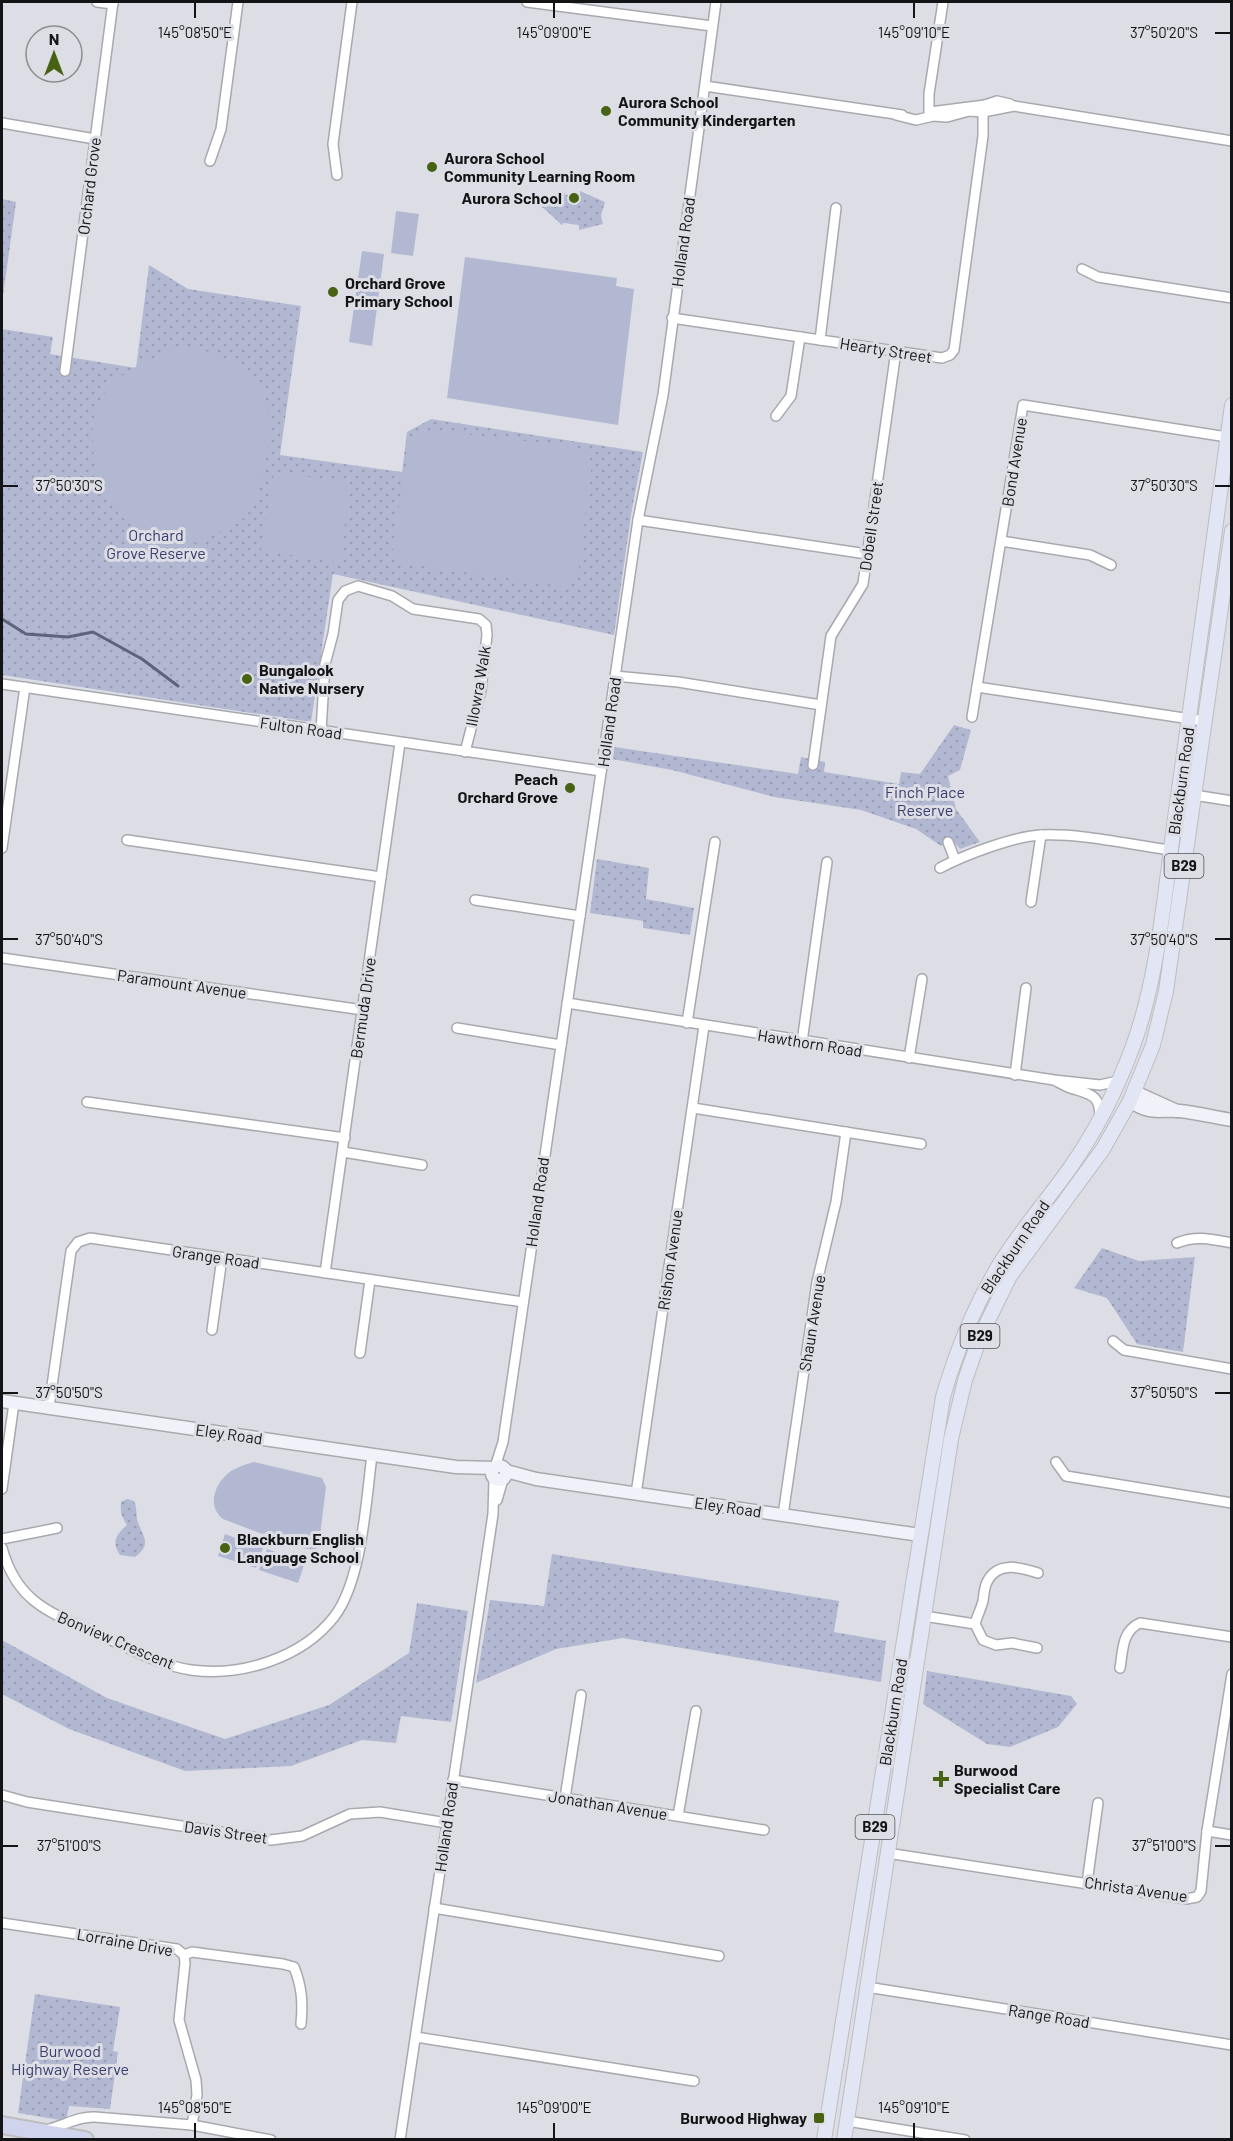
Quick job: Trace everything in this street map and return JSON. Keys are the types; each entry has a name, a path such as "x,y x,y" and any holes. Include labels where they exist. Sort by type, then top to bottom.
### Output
{"highway":[{"path":"2,2125 85,2139"}],"main road":[{"name":"Blackburn Road","path":"824,2139 943,1397 972,1315 1002,1261 1083,1148 1100,1119 1137,1033 1150,981 1171,850 1232,405"},
{"name":"Blackburn Road","path":"844,2139 955,1420 965,1380 980,1337 1010,1276 1103,1149 1153,1045 1163,1004 1204,721 1227,592 1232,531"},
{"path":"1119,1079 1130,1096 1177,1111 1232,1120"},
{"path":"1052,1192 1085,1155 1119,1103 1130,1096"},
{"name":"Eley Road","path":"8,1402 920,1535"},
{"path":"920,1535 936,1537"},
{"path":"871,1850 887,1853"}],"street":[{"path":"97,2 113,3"},
{"path":"210,161 221,129 238,2"},
{"path":"337,175 333,144 352,2"},
{"path":"527,2 589,5 712,26"},
{"name":"Holland Road","path":"400,2139 638,520 663,395 716,2"},
{"path":"932,113 929,94 943,2"},
{"name":"Orchard Grove","path":"65,371 113,3"},
{"path":"705,86 896,115 914,116 1014,106 1232,141"},
{"name":"Hearty Street","path":"672,318 942,358 950,356 954,350 986,109"},
{"path":"2,123 95,139"},
{"path":"820,340 836,208"},
{"path":"1082,270 1098,277 1232,298"},
{"path":"776,416 791,396 800,337"},
{"name":"Dobell Street","path":"813,765 831,636 863,584 896,351"},
{"name":"Bond Avenue","path":"972,717 1023,405 1227,437"},
{"path":"638,520 867,554"},
{"path":"1001,541 1090,555 1111,565"},
{"name":"Illowra Walk","path":"321,731 326,664 338,600 345,591 358,586 392,596 413,609 479,619 486,625 481,690 465,752"},
{"path":"615,676 678,682 821,705"},
{"name":"Fulton Road","path":"2,684 601,771"},
{"path":"2,848 25,687"},
{"path":"977,687 1204,721"},
{"name":"Bermuda Drive","path":"325,1273 400,742"},
{"path":"1194,795 1232,801"},
{"path":"1031,902 1041,835"},
{"path":"940,868 955,860 1026,837 1041,835 1064,835 1171,850"},
{"path":"127,840 381,877"},
{"path":"687,1023 715,842"},
{"path":"948,842 955,860"},
{"path":"802,1042 827,862"},
{"path":"475,900 580,916"},
{"name":"Paramount Avenue","path":"2,957 363,1010"},
{"path":"909,1058 922,979"},
{"path":"1015,1075 1026,988"},
{"name":"Hawthorn Road","path":"567,1003 1015,1075 1100,1085 1119,1079"},
{"name":"Rishon Avenue","path":"636,1494 705,1026"},
{"path":"457,1028 561,1045"},
{"name":"Hawthorn Road","path":"1054,1080 1072,1089 1091,1094 1099,1105 1100,1119"},
{"path":"87,1102 345,1138"},
{"path":"693,1108 921,1144"},
{"name":"Shaun Avenue","path":"783,1515 817,1282 837,1202 846,1132"},
{"path":"343,1152 422,1165"},
{"path":"1177,1243 1185,1239 1202,1238 1232,1243"},
{"name":"Grange Road","path":"49,1407 71,1251 78,1242 90,1239 523,1302"},
{"path":"212,1330 222,1258"},
{"path":"360,1353 370,1280"},
{"path":"1113,1341 1124,1350 1232,1369"},
{"path":"2,1489 8,1402"},
{"name":"Bonview Crescent","path":"2,1548 6,1565 21,1589 45,1610 159,1662 191,1670 225,1671 261,1665 289,1653 314,1636 334,1617 349,1589 357,1561 372,1455"},
{"path":"1056,1462 1066,1476 1232,1503"},
{"path":"2,1539 57,1528"},
{"path":"1037,1648 1012,1643 996,1645 983,1640 975,1624 986,1584 993,1573 1004,1567 1038,1573"},
{"path":"924,1616 975,1624"},
{"path":"1120,1668 1125,1638 1132,1626 1140,1623 1232,1637"},
{"name":"Christa Avenue","path":"887,1853 1186,1899 1197,1898 1201,1891 1207,1831 1232,1674"},
{"path":"565,1798 581,1695"},
{"path":"678,1816 696,1711"},
{"name":"Jonathan Avenue","path":"453,1780 764,1830"},
{"name":"Davis Street","path":"2,1795 27,1802 271,1840 302,1836 350,1814 380,1812 447,1822"},
{"path":"1087,1883 1098,1803"},
{"path":"1207,1831 1232,1835"},
{"path":"434,1908 719,1956"},
{"name":"Lorraine Drive","path":"2,1923 177,1949 183,1955 192,1952 294,1967 301,1985 303,2005 301,2024"},
{"path":"183,1955 185,1963 179,2019 196,2080 197,2095 192,2125"},
{"name":"Range Road","path":"867,1987 1232,2045"},
{"path":"416,2037 694,2081"},
{"path":"38,2132 88,2117 192,2125 271,2139"},
{"path":"847,2121 965,2139"}],"green space":[{"path":"564,191 565,195 580,194 580,191 605,202 601,216 603,224 579,230 579,225 563,223 562,225 541,206"},
{"path":"2,199 16,202 2,303"},
{"path":"396,211 419,214 413,256 391,253"},
{"path":"362,251 384,254 372,346 349,342"},
{"path":"465,257 617,278 616,286 634,289 618,425 447,398"},
{"name":"Orchard Grove Reserve","path":"149,265 188,289 301,306 280,455 402,472 407,432 431,419 643,452 631,515 614,635 333,574 311,722 2,675 2,329 53,337 50,354 136,368"},
{"path":"179,347 212,353 243,368 254,378 261,389 269,416 266,460 255,502 250,511 236,523 205,539 188,544 153,539 124,519 108,498 101,483 93,449 95,415 100,400 109,387 142,364"},
{"path":"429,430 575,447 586,453 590,459 591,472 578,574 574,582 561,586 401,563 396,560 392,547 408,451 413,440"},
{"path":"274,472 350,483 340,563 261,550"},
{"name":"Finch Place Reserve","path":"954,725 971,730 960,770 948,776 956,809 980,842 960,849 953,841 941,846 916,829 861,810 774,797 672,770 612,759 614,747 798,774 801,757 825,762 824,772 899,784 901,772 920,774"},
{"path":"597,859 649,868 646,899 694,908 690,935 643,928 643,921 590,913"},
{"path":"1102,1248 1139,1261 1195,1257 1183,1352 1137,1344 1107,1298 1074,1288"},
{"path":"254,1462 322,1478 326,1487 319,1544 316,1549 299,1547 267,1533 262,1534 223,1519 218,1514 214,1501 221,1481 231,1471"},
{"path":"127,1499 134,1501 137,1519 145,1539 144,1547 135,1557 120,1555 115,1542 127,1525 122,1515 121,1502"},
{"path":"225,1534 263,1548 256,1568 218,1556"},
{"path":"267,1549 305,1562 298,1583 259,1570"},
{"path":"552,1554 839,1601 834,1632 886,1641 881,1682 623,1638 556,1649 476,1683 490,1600 544,1606"},
{"path":"417,1603 468,1611 451,1722 401,1716 396,1743 362,1740 291,1766 185,1771 69,1729 2,1694 2,1640 107,1698 225,1739 329,1705 409,1653"},
{"path":"927,1671 1071,1696 1077,1704 1058,1727 1010,1747 987,1744 923,1704"},
{"name":"Burwood Highway Reserve","path":"35,1994 120,2007 113,2051 118,2052 110,2109 69,2106 66,2121 18,2113"}],"waterway":[{"path":"2,619 26,634 68,637 93,632 142,659 178,686"}],"place":[{"name":"Aurora School Community Kindergarten","path":"606,111"},
{"name":"Aurora School Community Learning Room","path":"432,167"},
{"name":"Aurora School","path":"574,198"},
{"name":"Orchard Grove Primary School","path":"333,292"},
{"name":"Bungalook Native Nursery","path":"247,679"},
{"name":"Peach Orchard Grove","path":"570,788"},
{"name":"Blackburn English Language School","path":"225,1548"},
{"name":"Burwood Specialist Care","path":"941,1779"},
{"name":"Burwood Highway","path":"819,2118"}]}
